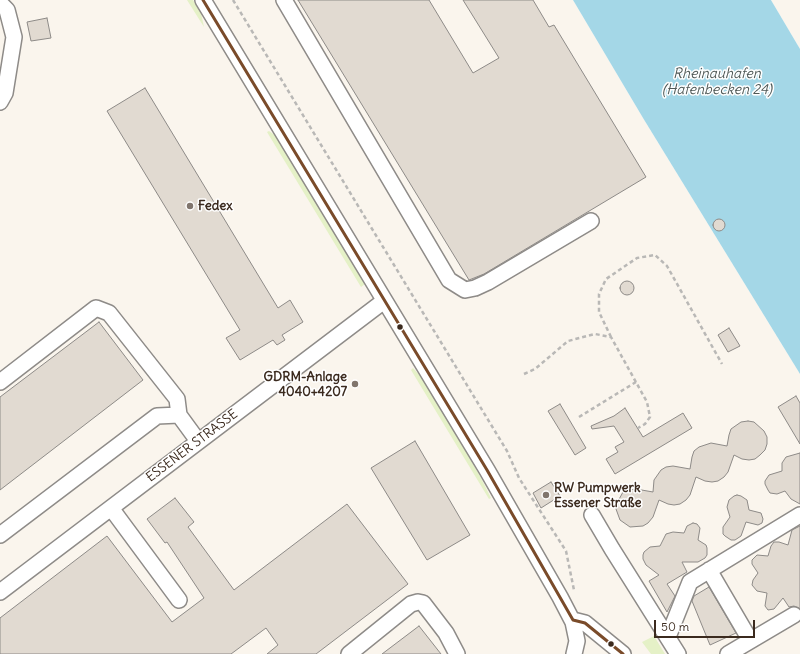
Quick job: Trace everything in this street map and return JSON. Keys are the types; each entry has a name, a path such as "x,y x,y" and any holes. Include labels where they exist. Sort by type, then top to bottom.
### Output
{"street":[{"path":"203,0 487,470 573,621 578,652"},
{"path":"284,0 449,280 465,290 475,288 488,282 591,221"},
{"path":"0,3 7,10 14,37 5,93 0,102"},
{"name":"ESSENER STRASSE","path":"0,592 384,301"},
{"path":"0,382 96,308 109,313 177,399 179,415 198,442"},
{"path":"0,535 157,416 179,415"},
{"path":"111,508 179,600"},
{"path":"592,515 678,654"},
{"path":"668,636 690,582 800,516"},
{"path":"709,570 750,640"},
{"path":"349,654 411,604 418,602 423,604 446,633 457,654"},
{"path":"728,654 794,615"},
{"path":"573,621 585,623 623,654"}],"path":[{"path":"233,0 502,445 519,478 566,551 574,590 560,598"},
{"path":"638,428 645,424 650,417 647,402 599,312 599,294 606,279 637,258 655,255 667,266 722,364"},
{"path":"524,374 535,369 568,340 595,334 611,337"},
{"path":"579,417 636,382"}],"shaded area":[{"path":"0,0 573,0 643,118 800,374 800,654 0,654"},
{"path":"771,0 800,0 800,49"}],"green space":[{"path":"187,0 193,0 201,13 204,27"},
{"path":"269,131 276,136 365,284 361,287 267,132"},
{"path":"413,368 423,379 481,478 491,498 489,499 411,370"},
{"path":"654,636 665,654 651,654 642,642"}],"water":[{"name":"Rheinauhafen (Hafenbecken 24)","path":"573,0 771,0 800,49 800,374 643,118"}],"building":[{"path":"298,0 429,0 473,73 499,58 463,0 533,0 549,27 554,25 646,177 484,274 469,280"},
{"path":"47,18 51,38 31,41 27,22"},
{"name":"Fedex","path":"145,88 278,308 290,300 303,322 282,335 285,340 277,345 273,340 240,360 226,338 240,330 107,111"},
{"path":"719,219 723,221 725,225 723,229 719,231 715,229 713,225 715,221"},
{"path":"627,281 632,283 634,288 632,293 627,295 622,293 620,288 622,283"},
{"path":"99,322 143,380 0,490 0,397"},
{"path":"729,328 740,346 728,352 718,335"},
{"path":"796,396 800,403 800,444 778,407"},
{"path":"560,404 586,448 575,455 548,411"},
{"path":"625,408 643,437 683,413 692,428 615,474 606,459 618,452 615,447 624,442 614,426 592,429 591,426 614,416"},
{"path":"741,422 754,422 764,431 767,437 765,450 755,459 742,459 734,455 728,472 718,481 705,481 696,477 690,495 686,500 680,504 674,505 659,500 653,517 643,526 630,527 620,520 616,509 617,503 623,492 636,489 653,492 654,480 661,470 666,467 673,466 690,469 694,451 699,447 711,443 727,446 731,429"},
{"path":"415,441 470,535 427,560 371,468"},
{"path":"800,453 800,504 791,499 785,491 777,494 770,493 765,481 769,475 782,471 782,463 786,457"},
{"name":"RW Pumpwerk Essener Straße","path":"551,482 560,496 541,508 533,493"},
{"path":"737,495 747,500 749,510 761,513 763,519 762,523 758,525 746,522 741,536 735,540 731,540 723,534 723,527 730,517 727,507 729,500"},
{"path":"175,498 194,522 188,527 234,590 347,504 408,584 316,654 267,654 278,645 266,628 231,654 0,654 0,618 107,536 172,622 204,598 167,542 165,543 147,519"},
{"path":"693,523 697,524 700,528 698,540 706,545 707,555 698,562 682,562 687,572 667,584 675,596 667,612 649,581 659,575 646,565 643,555 644,552 650,547 660,546 666,534 673,532 684,533 687,526"},
{"path":"800,526 800,609 794,606 789,607 783,598 774,609 768,610 765,606 767,593 757,591 752,585 753,580 758,573 752,564 752,560 757,555 768,556 774,542 788,545 792,530"},
{"path":"709,587 736,633 710,645 692,601 694,596"},
{"path":"419,626 441,654 382,654"}],"transit line":[{"path":"203,0 487,470 573,620 585,623 623,654"}],"place":[{"name":"Fedex","path":"190,206"},
{"name":"GDRM-Anlage 4040+4207","path":"355,384"},
{"name":"RW Pumpwerk Essener Straße","path":"546,495"}]}
